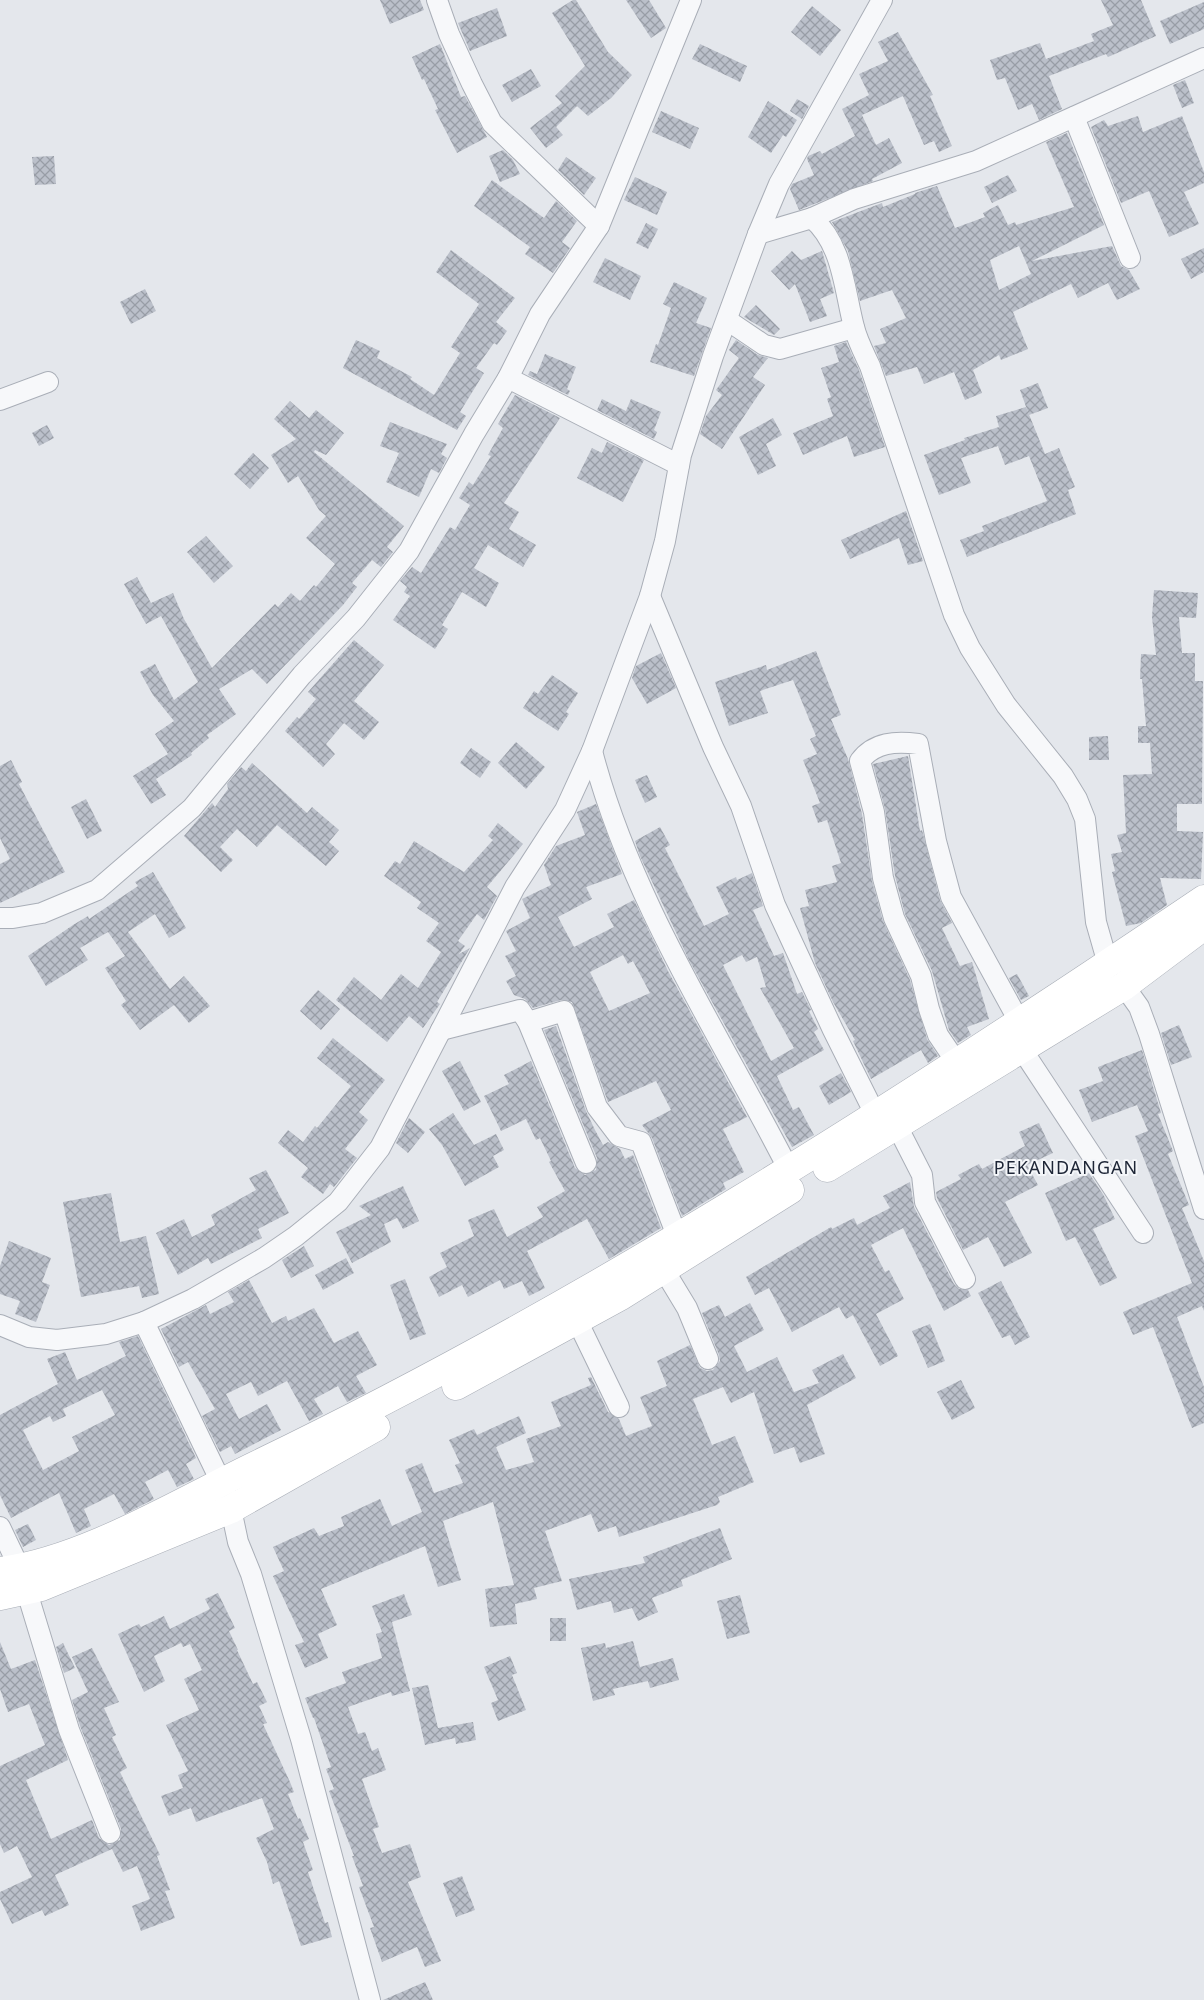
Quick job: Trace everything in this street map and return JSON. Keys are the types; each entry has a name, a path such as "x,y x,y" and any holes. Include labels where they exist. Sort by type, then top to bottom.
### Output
{"main road":[{"path":"13,1574 123,1530 221,1482 347,1432 576,1318 668,1275 886,1121 958,1063 1024,1044 1108,964 1204,898"},
{"path":"576,1318 677,1236 789,1170 886,1121 1024,1044 1131,996 1204,926"},
{"path":"1108,964 1131,996"},
{"path":"13,1574 81,1571 232,1509 347,1432"}],"street":[{"path":"437,0 449,34 492,123 599,226"},
{"path":"0,918 42,913 97,890 192,808 302,676 356,618 409,551 508,378 540,314 599,226 691,0"},
{"path":"0,1325 29,1337 57,1340 106,1334 144,1322 193,1299 264,1258 296,1236 338,1202 380,1148 516,888 565,810 592,751 650,596 665,541 679,465 727,320 758,234 779,184 882,0"},
{"path":"758,234 812,218 854,200 976,161 1204,58"},
{"path":"1074,117 1130,258"},
{"path":"812,218 824,228 840,267 854,328 870,366 954,615 970,648 1006,705 1063,776 1077,799 1085,819 1096,922 1108,964"},
{"path":"727,320 764,345 780,348 854,328"},
{"path":"508,378 679,465"},
{"path":"0,400 48,382"},
{"path":"650,596 713,747 741,806 775,905 832,1030 886,1121 914,1156 922,1175 925,1202 965,1279"},
{"path":"958,1063 938,1035 929,1010 918,967 894,918 884,878 874,812 860,761 868,751 898,742 918,744 936,841 951,897 1024,1044 1044,1081 1144,1233"},
{"path":"592,751 601,788 635,874 686,980 789,1170"},
{"path":"1131,996 1149,1034 1204,1209"},
{"path":"441,1030 520,1010 528,1022 586,1163"},
{"path":"528,1022 564,1011 597,1107 619,1136 641,1142 677,1236"},
{"path":"668,1275 687,1308 708,1359"},
{"path":"576,1318 619,1407"},
{"path":"144,1322 221,1482 232,1509 238,1542 251,1574 301,1739 370,2000"},
{"path":"0,1527 13,1574 69,1730 110,1833"}],"building":[{"path":"380,0 420,0 424,10 390,24"},
{"path":"576,0 608,52 632,75 611,98 588,116 577,106 556,127 563,135 546,148 530,128 562,103 555,96 585,66 552,13"},
{"path":"626,0 649,0 666,28 651,38"},
{"path":"1101,0 1141,0 1156,36 1108,57 1106,54 1049,76 1062,109 1039,120 1032,104 1018,110 1005,78 997,80 990,60 1040,43 1046,59 1094,41 1091,34 1113,25"},
{"path":"1204,2 1204,29 1170,44 1160,21"},
{"path":"812,6 841,30 820,56 791,32"},
{"path":"497,8 507,36 470,51 458,23"},
{"path":"898,32 933,95 930,96 952,146 939,152 934,141 924,145 903,96 862,115 876,145 889,138 902,163 872,179 873,181 799,210 790,189 792,184 814,175 807,159 808,156 820,151 822,154 855,136 842,109 869,95 859,74 888,61 878,42"},
{"path":"440,44 461,97 465,96 487,137 457,153 435,110 438,109 412,57"},
{"path":"700,44 747,66 740,82 692,59"},
{"path":"531,69 541,86 512,102 502,85"},
{"path":"1185,80 1194,103 1182,108 1173,85"},
{"path":"797,99 809,106 802,119 790,111"},
{"path":"768,101 797,120 786,137 783,135 771,153 748,137"},
{"path":"661,111 699,128 690,149 652,132"},
{"path":"1138,116 1143,132 1182,116 1204,172 1204,183 1184,192 1199,224 1169,237 1149,191 1121,203 1091,127 1104,120 1108,126"},
{"path":"1067,133 1104,225 1032,261 1112,246 1121,266 1129,270 1140,289 1117,300 1108,283 1078,298 1071,284 1013,312 1028,349 1001,360 999,355 973,370 982,393 965,400 954,372 924,384 917,367 886,376 874,346 886,343 880,329 906,318 892,290 860,301 848,251 832,222 882,203 883,207 937,186 955,228 985,217 983,213 998,205 1008,225 1015,222 1016,225 1074,207 1046,142","holes":["1019,246 1031,274 999,290 990,260"]},
{"path":"503,150 513,160 520,174 500,182 489,156"},
{"path":"54,156 56,184 35,185 32,157"},
{"path":"566,157 596,178 584,195 558,170"},
{"path":"1008,175 1017,191 992,203 984,187"},
{"path":"635,177 667,192 657,215 624,200"},
{"path":"492,180 544,218 556,201 577,221 562,242 570,248 553,273 525,254 530,247 474,206"},
{"path":"646,223 658,229 648,249 636,243"},
{"path":"1204,248 1204,272 1191,279 1181,259"},
{"path":"451,250 515,298 496,322 507,331 497,345 494,343 476,368 484,373 460,412 466,416 457,430 343,368 356,340 380,351 377,358 412,377 410,379 434,395 460,353 451,347 479,304 436,272"},
{"path":"792,251 801,260 822,251 834,293 820,299 827,316 810,322 795,284 789,290 771,271"},
{"path":"605,258 641,276 630,300 593,282"},
{"path":"674,282 707,298 696,323 711,328 694,376 650,362 671,308 663,304"},
{"path":"145,289 156,311 131,324 120,302"},
{"path":"756,305 780,329 774,335 744,317"},
{"path":"736,340 758,355 768,358 753,377 765,385 722,449 700,434 706,416 722,395 716,390 739,358 729,350"},
{"path":"846,342 859,370 885,447 854,457 847,436 803,455 793,433 833,416 827,399 831,397 821,368 839,362 834,346"},
{"path":"545,354 576,367 567,389 570,391 568,395 528,375 530,371 537,374"},
{"path":"1038,383 1048,408 1029,415 1020,390"},
{"path":"515,395 560,418 504,503 519,512 509,529 536,545 523,567 488,545 474,568 499,583 486,607 462,592 442,625 448,629 435,649 393,620 410,596 404,592 407,587 400,581 412,567 421,573 450,527 455,530 470,505 459,498 469,482 473,485 491,456 488,455 503,428 498,424"},
{"path":"602,399 626,411 631,399 661,412 654,430 657,432 654,439 597,410"},
{"path":"290,401 309,418 316,410 344,433 326,455 315,450 314,452 404,526 387,547 393,552 381,567 372,560 352,583 357,587 343,605 267,684 252,669 219,689 236,714 207,735 209,738 191,753 192,755 156,779 166,795 151,804 133,776 168,754 155,734 174,721 153,695 140,672 155,664 174,700 198,682 161,616 146,624 124,584 137,577 151,603 173,593 184,619 212,668 275,604 278,607 291,593 300,601 314,585 316,587 335,564 306,538 326,516 319,510 298,476 288,483 271,455 296,439 274,419"},
{"path":"1026,407 1045,454 1059,448 1075,487 1068,490 1076,514 967,557 960,540 984,531 982,526 1047,501 1029,456 1005,465 998,446 961,458 971,483 939,495 924,455 965,440 964,438 999,427 996,416"},
{"path":"773,418 782,435 766,444 776,466 758,475 739,437"},
{"path":"390,422 447,444 441,454 447,458 439,473 431,469 419,497 386,482 399,453 380,446"},
{"path":"47,425 54,438 39,446 32,433"},
{"path":"607,442 644,460 623,502 577,478 592,448 602,453"},
{"path":"253,453 269,468 250,489 234,474"},
{"path":"906,511 923,561 908,565 899,538 850,559 841,540"},
{"path":"206,536 233,566 214,583 187,552"},
{"path":"1154,590 1198,593 1196,618 1179,617 1182,653 1195,653 1195,681 1203,681 1202,804 1177,804 1177,831 1203,832 1201,879 1160,878 1167,905 1141,923 1126,926 1112,872 1115,871 1111,854 1122,852 1117,835 1126,833 1123,775 1152,774 1150,743 1138,743 1138,726 1146,726 1142,679 1140,679 1141,654 1156,655 1152,617"},
{"path":"354,640 384,665 354,701 379,722 364,740 344,723 326,744 335,754 323,767 285,731 297,717 299,719 316,699 308,692"},
{"path":"816,651 841,715 831,719 848,759 862,814 872,881 883,921 910,980 927,1039 938,1056 928,1063 921,1050 871,1079 853,1041 855,1040 833,1002 815,963 800,908 809,906 805,890 837,882 832,866 841,863 827,820 818,823 812,806 820,803 803,760 817,754 810,739 816,736 793,680 760,691 768,713 729,726 715,682 766,665 767,670"},
{"path":"661,653 676,688 647,704 632,678 636,666"},
{"path":"552,675 578,693 566,712 569,714 558,731 523,708 534,691 538,694"},
{"path":"1108,736 1109,760 1089,760 1089,737"},
{"path":"516,742 545,767 526,789 498,763"},
{"path":"471,748 491,762 480,778 460,763"},
{"path":"908,756 920,831 922,830 940,900 952,923 942,928 960,966 972,962 989,1019 967,1027 971,1035 958,1043 949,1030 932,971 905,914 895,876 885,809 873,764"},
{"path":"11,760 22,782 19,784 65,872 0,903 0,864 10,859 0,838 0,766"},
{"path":"252,763 307,813 312,807 339,830 329,842 339,851 326,866 277,825 257,847 237,829 220,847 233,860 221,872 184,836 212,803 215,807 228,789 227,784 241,767 246,771"},
{"path":"647,775 657,797 645,803 635,780"},
{"path":"86,799 102,831 87,839 71,807"},
{"path":"596,804 622,874 586,887 592,899 558,917 574,947 614,927 607,914 634,900 668,971 747,1117 723,1129 744,1172 723,1183 726,1189 682,1216 652,1138 642,1125 671,1110 656,1081 608,1102 572,1002 561,1000 533,1008 525,999 514,995 506,981 516,976 505,956 516,951 506,931 530,918 522,899 551,885 544,865 556,846 585,835 577,812","holes":["623,955 628,964 633,961 650,993 609,1011 590,972"]},
{"path":"498,823 523,844 487,887 497,896 484,920 477,914 458,941 465,946 459,954 470,948 437,1002 440,1004 423,1028 409,1016 387,1042 336,1000 354,977 381,1000 401,974 418,988 441,952 426,941 439,923 417,908 421,902 384,876 395,861 400,864 414,841 464,872 493,840 488,836"},
{"path":"660,827 670,845 665,848 704,926 729,914 716,887 736,877 737,880 752,873 763,906 753,910 774,956 783,953 797,994 802,992 811,1010 809,1011 818,1029 814,1032 824,1050 777,1076 793,1110 799,1107 814,1135 792,1147 689,960 640,856 635,841","holes":["742,955 746,962 757,957 766,987 760,988 794,1048 771,1061 723,965"]},
{"path":"153,872 186,928 169,938 155,914 128,932 170,989 184,976 210,1006 189,1023 174,1005 140,1030 121,1005 126,1001 105,968 125,956 108,932 80,948 88,960 46,986 28,956 73,925 88,916 89,919 138,886 135,882"},
{"path":"1017,974 1029,996 1021,1000 1009,978"},
{"path":"318,990 340,1009 321,1030 300,1011"},
{"path":"1179,1025 1192,1057 1171,1065 1161,1033"},
{"path":"556,1026 586,1111 595,1130 603,1145 608,1142 620,1149 625,1159 633,1155 661,1228 609,1259 587,1219 527,1251 545,1288 529,1296 522,1281 504,1289 500,1280 468,1297 462,1285 439,1297 429,1277 447,1267 440,1253 474,1236 468,1220 494,1209 507,1237 543,1217 537,1207 565,1191 549,1162 551,1161 540,1138 536,1140 526,1119 501,1131 484,1096 509,1084 504,1075 531,1061 575,1168 585,1175 596,1170 597,1158 544,1030"},
{"path":"333,1038 385,1080 359,1112 368,1120 345,1149 357,1158 334,1187 330,1184 323,1194 301,1177 308,1168 278,1143 288,1130 303,1142 315,1126 317,1128 351,1086 317,1058"},
{"path":"1142,1050 1161,1113 1158,1114 1173,1151 1168,1154 1189,1205 1182,1208 1204,1261 1204,1311 1202,1306 1177,1317 1204,1387 1204,1423 1192,1428 1153,1327 1133,1335 1123,1312 1192,1283 1135,1136 1148,1131 1137,1105 1092,1122 1079,1090 1103,1081 1098,1067"},
{"path":"460,1061 481,1102 464,1111 442,1071"},
{"path":"841,1073 851,1092 829,1105 819,1086"},
{"path":"453,1113 474,1145 496,1134 504,1150 493,1156 499,1167 465,1186 442,1145 429,1129"},
{"path":"409,1118 425,1132 408,1153 396,1143"},
{"path":"1039,1123 1053,1153 1027,1165 1038,1185 1005,1202 1032,1253 1004,1267 988,1237 963,1250 937,1198 936,1192 961,1179 958,1175 979,1164 982,1169 1025,1146 1019,1132"},
{"path":"266,1170 289,1213 258,1229 262,1238 211,1264 208,1258 178,1275 156,1233 184,1219 192,1237 215,1225 211,1215 256,1190 249,1178"},
{"path":"1089,1173 1104,1196 1115,1219 1093,1229 1117,1278 1100,1286 1075,1237 1066,1241 1045,1193"},
{"path":"910,1182 914,1207 954,1284 959,1289 968,1290 971,1296 944,1311 903,1228 871,1245 885,1272 889,1270 904,1299 876,1314 898,1356 880,1366 853,1315 846,1319 839,1307 792,1332 769,1288 755,1295 746,1277 831,1227 832,1229 854,1218 857,1225 890,1208 883,1196"},
{"path":"403,1186 419,1221 403,1229 397,1218 384,1224 391,1242 352,1263 336,1232 371,1215 359,1206"},
{"path":"111,1193 120,1242 146,1236 159,1294 142,1298 139,1286 81,1297 63,1202"},
{"path":"9,1241 51,1258 42,1282 50,1285 36,1322 15,1314 20,1301 0,1294 0,1266"},
{"path":"304,1246 314,1266 291,1278 282,1260"},
{"path":"346,1258 354,1273 323,1290 315,1275"},
{"path":"405,1279 426,1334 410,1340 390,1285"},
{"path":"249,1280 272,1323 286,1316 288,1321 314,1308 334,1343 358,1331 377,1365 356,1376 366,1393 347,1402 338,1386 314,1399 323,1414 309,1421 287,1381 258,1396 251,1382 226,1394 239,1419 267,1404 281,1430 235,1454 231,1446 220,1452 202,1416 215,1409 188,1362 179,1367 161,1329 206,1305 210,1314 234,1302 228,1292"},
{"path":"1001,1281 1030,1337 1015,1345 1010,1335 1002,1338 978,1293"},
{"path":"750,1303 764,1330 734,1346 747,1372 777,1357 794,1392 819,1383 812,1370 843,1354 856,1378 807,1405 825,1454 800,1463 794,1447 774,1454 754,1392 731,1403 723,1387 693,1399 712,1445 735,1436 754,1482 718,1497 720,1502 717,1505 619,1537 616,1526 598,1532 591,1514 545,1531 562,1581 534,1588 537,1599 515,1604 517,1624 490,1627 485,1589 514,1585 493,1502 443,1521 461,1580 438,1587 425,1546 321,1589 337,1625 318,1634 328,1658 305,1668 295,1645 304,1642 273,1576 284,1571 273,1547 314,1528 319,1536 344,1526 341,1517 380,1499 392,1526 422,1512 405,1470 422,1463 434,1493 463,1483 455,1465 460,1463 449,1440 474,1429 477,1435 519,1416 526,1433 496,1447 506,1470 534,1462 526,1439 561,1426 551,1402 591,1385 588,1378 591,1377 608,1412 619,1419 626,1436 652,1426 640,1397 667,1386 657,1361 690,1345 700,1368 707,1371 713,1370 720,1361 719,1355 702,1313 719,1305 725,1317"},
{"path":"930,1324 945,1361 928,1368 912,1331"},
{"path":"138,1336 196,1458 186,1464 194,1479 177,1487 168,1470 145,1482 154,1499 125,1514 114,1494 84,1509 91,1526 76,1533 59,1493 11,1518 0,1495 0,1415 58,1384 47,1359 65,1352 77,1380 126,1356 119,1342","holes":["102,1390 115,1415 72,1437 79,1451 43,1470 23,1430 50,1416 53,1422 66,1416 63,1409"]},
{"path":"961,1380 975,1408 952,1420 937,1392"},
{"path":"28,1524 36,1540 23,1547 15,1530"},
{"path":"720,1528 732,1559 681,1580 683,1586 652,1598 658,1612 638,1621 632,1608 614,1613 611,1601 577,1610 569,1579 645,1563 643,1557"},
{"path":"218,1593 235,1628 229,1631 237,1650 253,1684 257,1682 267,1702 259,1706 267,1723 263,1724 294,1792 288,1794 298,1819 300,1818 309,1839 303,1842 313,1870 308,1872 325,1923 328,1922 332,1937 301,1946 279,1881 273,1884 267,1862 256,1838 274,1829 262,1798 196,1822 191,1808 169,1816 161,1796 183,1788 178,1775 188,1771 166,1725 199,1710 184,1679 202,1670 190,1644 183,1647 181,1643 154,1656 165,1681 144,1692 118,1634 139,1624 141,1627 164,1616 170,1629 210,1609 205,1599"},
{"path":"404,1594 412,1615 392,1622 410,1691 392,1696 391,1692 348,1707 358,1734 365,1732 372,1751 378,1748 386,1770 362,1779 379,1827 373,1829 382,1853 410,1844 421,1877 408,1882 441,1961 425,1967 417,1947 382,1962 370,1928 374,1927 359,1887 363,1886 352,1856 354,1856 329,1791 334,1789 326,1769 331,1767 305,1698 346,1683 342,1672 382,1658 376,1634 382,1632 372,1606"},
{"path":"740,1595 750,1633 727,1639 717,1601"},
{"path":"550,1618 566,1618 566,1641 550,1641"},
{"path":"633,1641 640,1667 673,1658 679,1680 650,1688 648,1681 613,1689 615,1695 593,1701 581,1648 605,1643 606,1648"},
{"path":"0,1642 11,1669 35,1660 68,1760 26,1780 51,1839 92,1820 99,1838 109,1845 120,1840 121,1829 80,1726 72,1700 88,1692 72,1657 92,1648 119,1702 104,1708 116,1735 112,1737 127,1768 120,1772 160,1855 157,1856 170,1890 165,1891 175,1918 141,1931 132,1906 150,1899 137,1866 123,1872 112,1849 55,1875 69,1905 45,1916 42,1910 12,1924 0,1899 0,1892 32,1877 17,1846 4,1853 0,1844 0,1766 45,1745 29,1704 8,1712 0,1689"},
{"path":"63,1643 75,1668 64,1673 56,1647"},
{"path":"510,1656 517,1673 512,1675 526,1710 498,1721 491,1703 498,1700 484,1667"},
{"path":"428,1685 438,1728 473,1722 476,1740 456,1744 455,1738 425,1745 412,1688"},
{"path":"462,1876 475,1910 456,1917 443,1883"},
{"path":"425,1982 433,2000 383,2000"}],"district":[{"name":"PEKANDANGAN","path":"1066,1167"}]}
